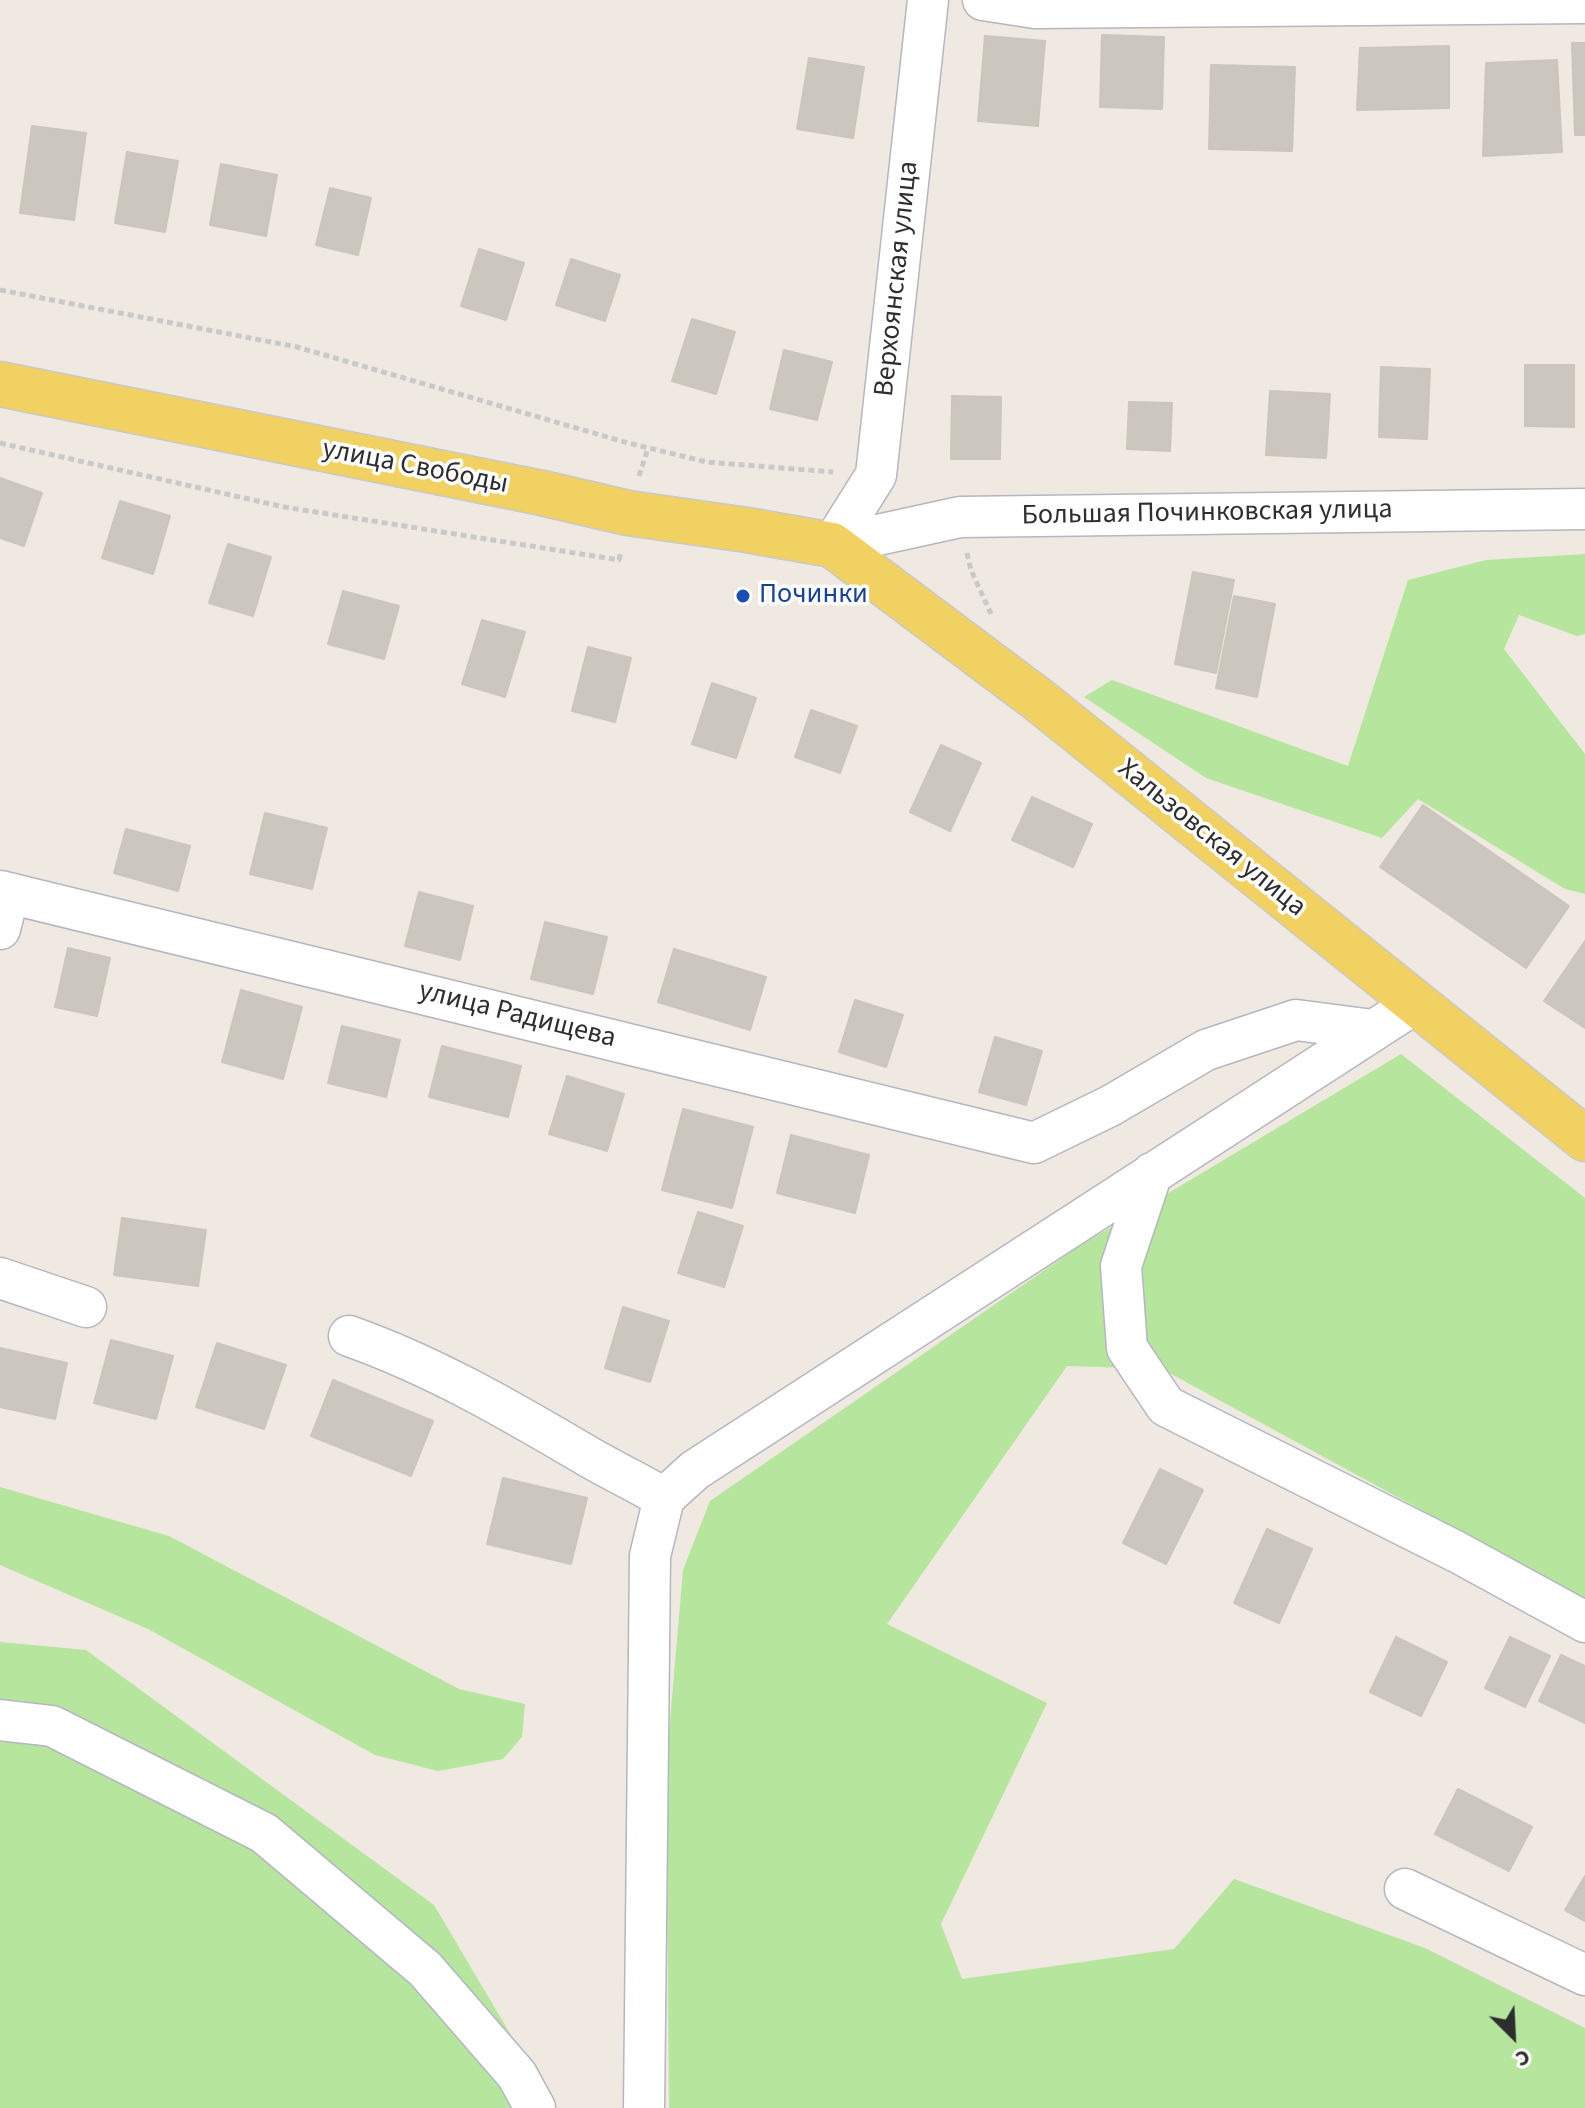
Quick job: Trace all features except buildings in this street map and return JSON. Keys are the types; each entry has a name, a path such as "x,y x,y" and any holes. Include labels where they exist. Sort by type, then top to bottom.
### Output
{"main road":[{"name":"улица Свободы","path":"0,384 628,513 832,545"},
{"name":"Хальзовская улица","path":"832,545 1040,701 1585,1139"}],"street":[{"name":"Верхоянская улица","path":"832,545 876,475 928,0"},
{"path":"983,0 1035,8 1585,3"},
{"name":"Большая Починковская улица","path":"832,545 960,517 1585,509"},
{"name":"улица Радищева","path":"3,904 1034,1143 1110,1106 1206,1050 1296,1020 1373,1030"},
{"path":"644,2108 650,1556 664,1498 695,1470 1416,1003"},
{"path":"1152,1173 1121,1266 1127,1348 1166,1406 1457,1552 1585,1622"},
{"path":"0,1278 86,1307"},
{"path":"349,1336 386,1349 507,1408 664,1498"},
{"path":"0,1720 52,1726 264,1833 425,1969 517,2075 535,2108"},
{"path":"1405,1889 1585,1975"}],"path":[{"path":"0,290 297,347 648,448 707,462 876,475"},
{"path":"0,443 284,507 619,560 628,513 648,448"}],"green space":[{"path":"1585,554 1585,634 1577,636 1519,615 1504,649 1585,754 1585,894 1565,889 1418,799 1382,838 1206,778 1084,697 1112,680 1348,766 1408,580 1486,560"},
{"path":"1401,1054 1585,1198 1585,1599 1162,1369 1067,1366 887,1624 1047,1703 941,1924 962,1979 1174,1949 1234,1879 1425,1948 1585,2028 1585,2108 669,2108 666,1767 683,1570 710,1501 1078,1247"},
{"path":"0,1487 169,1536 459,1689 525,1704 522,1737 503,1759 438,1771 375,1755 148,1629 0,1565"},
{"path":"0,1642 86,1650 434,1905 554,2108 0,2108"}],"place":[{"name":"Починки","path":"743,596"}]}
